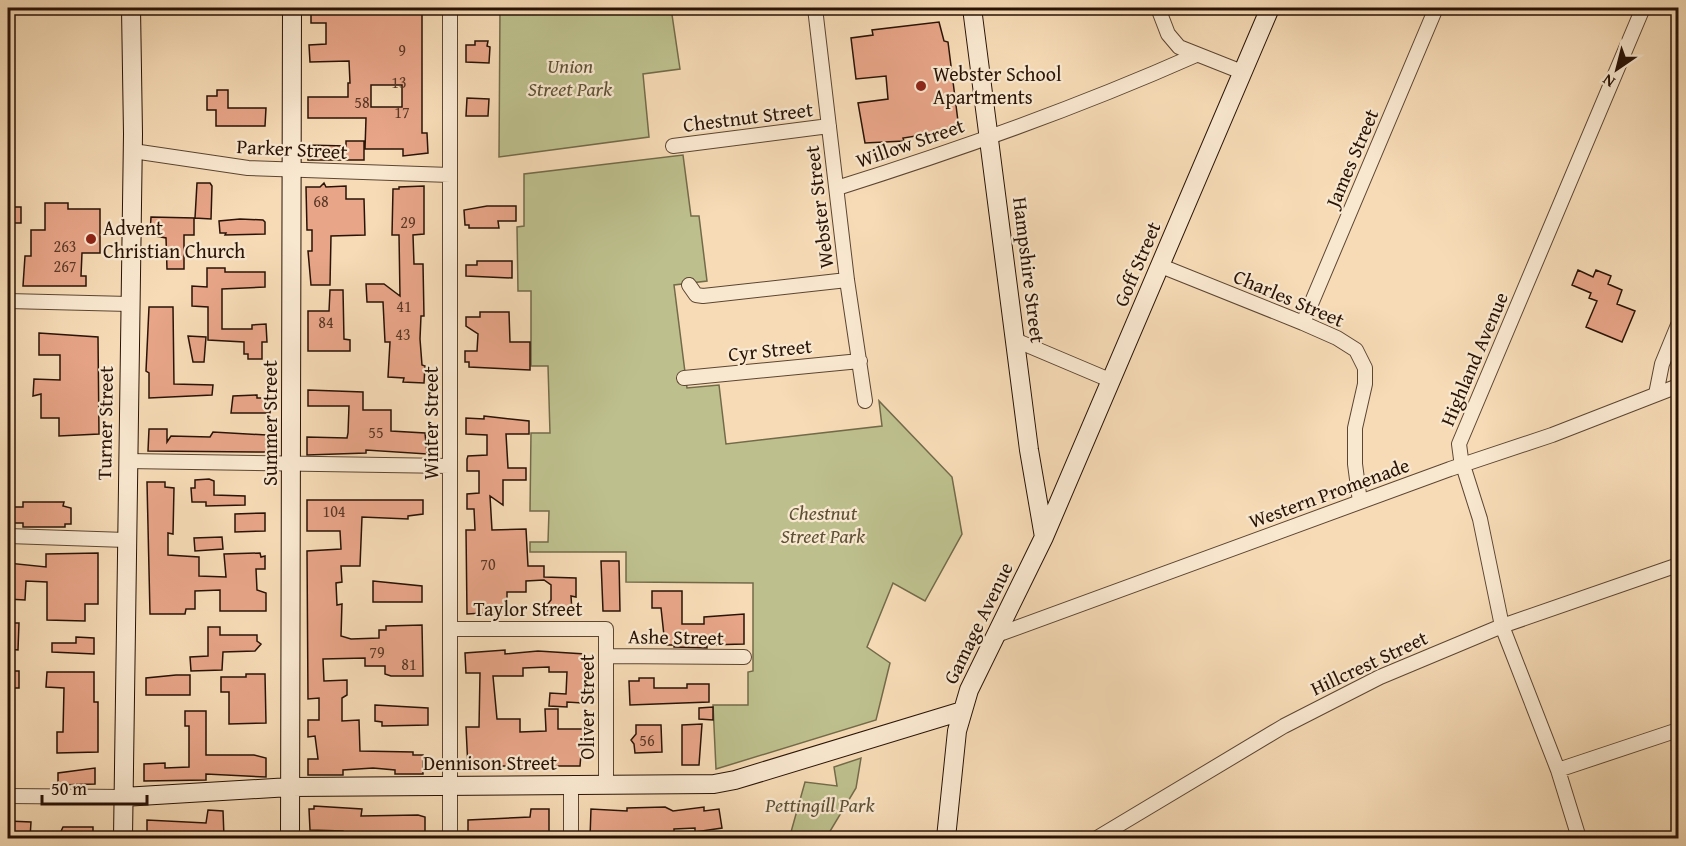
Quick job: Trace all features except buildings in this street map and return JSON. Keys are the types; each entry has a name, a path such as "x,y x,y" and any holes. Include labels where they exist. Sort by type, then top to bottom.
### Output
{"street":[{"name":"Turner Street","path":"123,838 133,151 131,8"},
{"name":"Summer Street","path":"291,838 292,8"},
{"name":"Winter Street","path":"450,8 450,838"},
{"name":"Webster Street","path":"815,8 847,279 865,401"},
{"name":"Hampshire Street","path":"972,8 1029,450 1044,537"},
{"path":"1158,8 1173,41 1196,55 1242,72"},
{"name":"Goff Street","path":"1044,537 1270,8"},
{"name":"James Street","path":"1303,323 1436,8"},
{"name":"Highland Avenue","path":"1579,838 1558,770 1502,626 1480,519 1463,465 1459,444 1643,8"},
{"name":"Willow Street","path":"837,188 988,137 1133,83 1196,55"},
{"name":"Chestnut Street","path":"673,146 829,126"},
{"name":"Parker Street","path":"133,151 248,168 450,175"},
{"name":"Charles Street","path":"1161,266 1303,323 1349,345 1361,356 1365,368 1365,384 1355,428 1354,464 1360,502"},
{"path":"689,285 696,295 703,296 847,279"},
{"path":"8,301 129,304"},
{"path":"1656,394 1662,364 1678,325"},
{"path":"1015,340 1112,381"},
{"name":"Cyr Street","path":"684,378 860,361"},
{"name":"Western Promenade","path":"994,636 1584,423 1678,386"},
{"path":"127,461 450,465"},
{"path":"8,536 126,540"},
{"name":"Gamage Avenue","path":"946,838 962,711 994,636 1044,537"},
{"name":"Hillcrest Street","path":"1096,838 1284,726 1380,677 1502,626 1678,565"},
{"name":"Taylor Street","path":"450,629 606,629"},
{"name":"Oliver Street","path":"606,629 606,785"},
{"name":"Ashe Street","path":"606,656 744,657"},
{"name":"Dennison Street","path":"8,796 123,797 290,787 714,784 735,780 962,711"},
{"path":"1558,770 1678,730"},
{"path":"571,785 571,838"}],"green space":[{"name":"Union Street Park","path":"500,8 671,8 680,69 643,74 649,137 499,157"},
{"name":"Chestnut Street Park","path":"683,155 691,216 699,216 707,281 674,285 687,388 719,385 726,444 882,426 879,401 952,477 962,534 925,601 893,583 867,647 890,663 876,720 716,769 713,705 748,705 748,672 753,671 753,583 626,582 626,552 530,552 530,542 548,542 549,511 530,511 531,433 550,433 548,366 531,366 531,291 518,291 517,227 524,226 524,174"},
{"name":"Pettingill Park","path":"861,758 856,788 826,838 778,838 791,832 805,782 837,786 834,767"}],"place":[{"name":"Webster School Apartments","path":"921,86"},
{"name":"Advent Christian Church","path":"91,239"}]}
